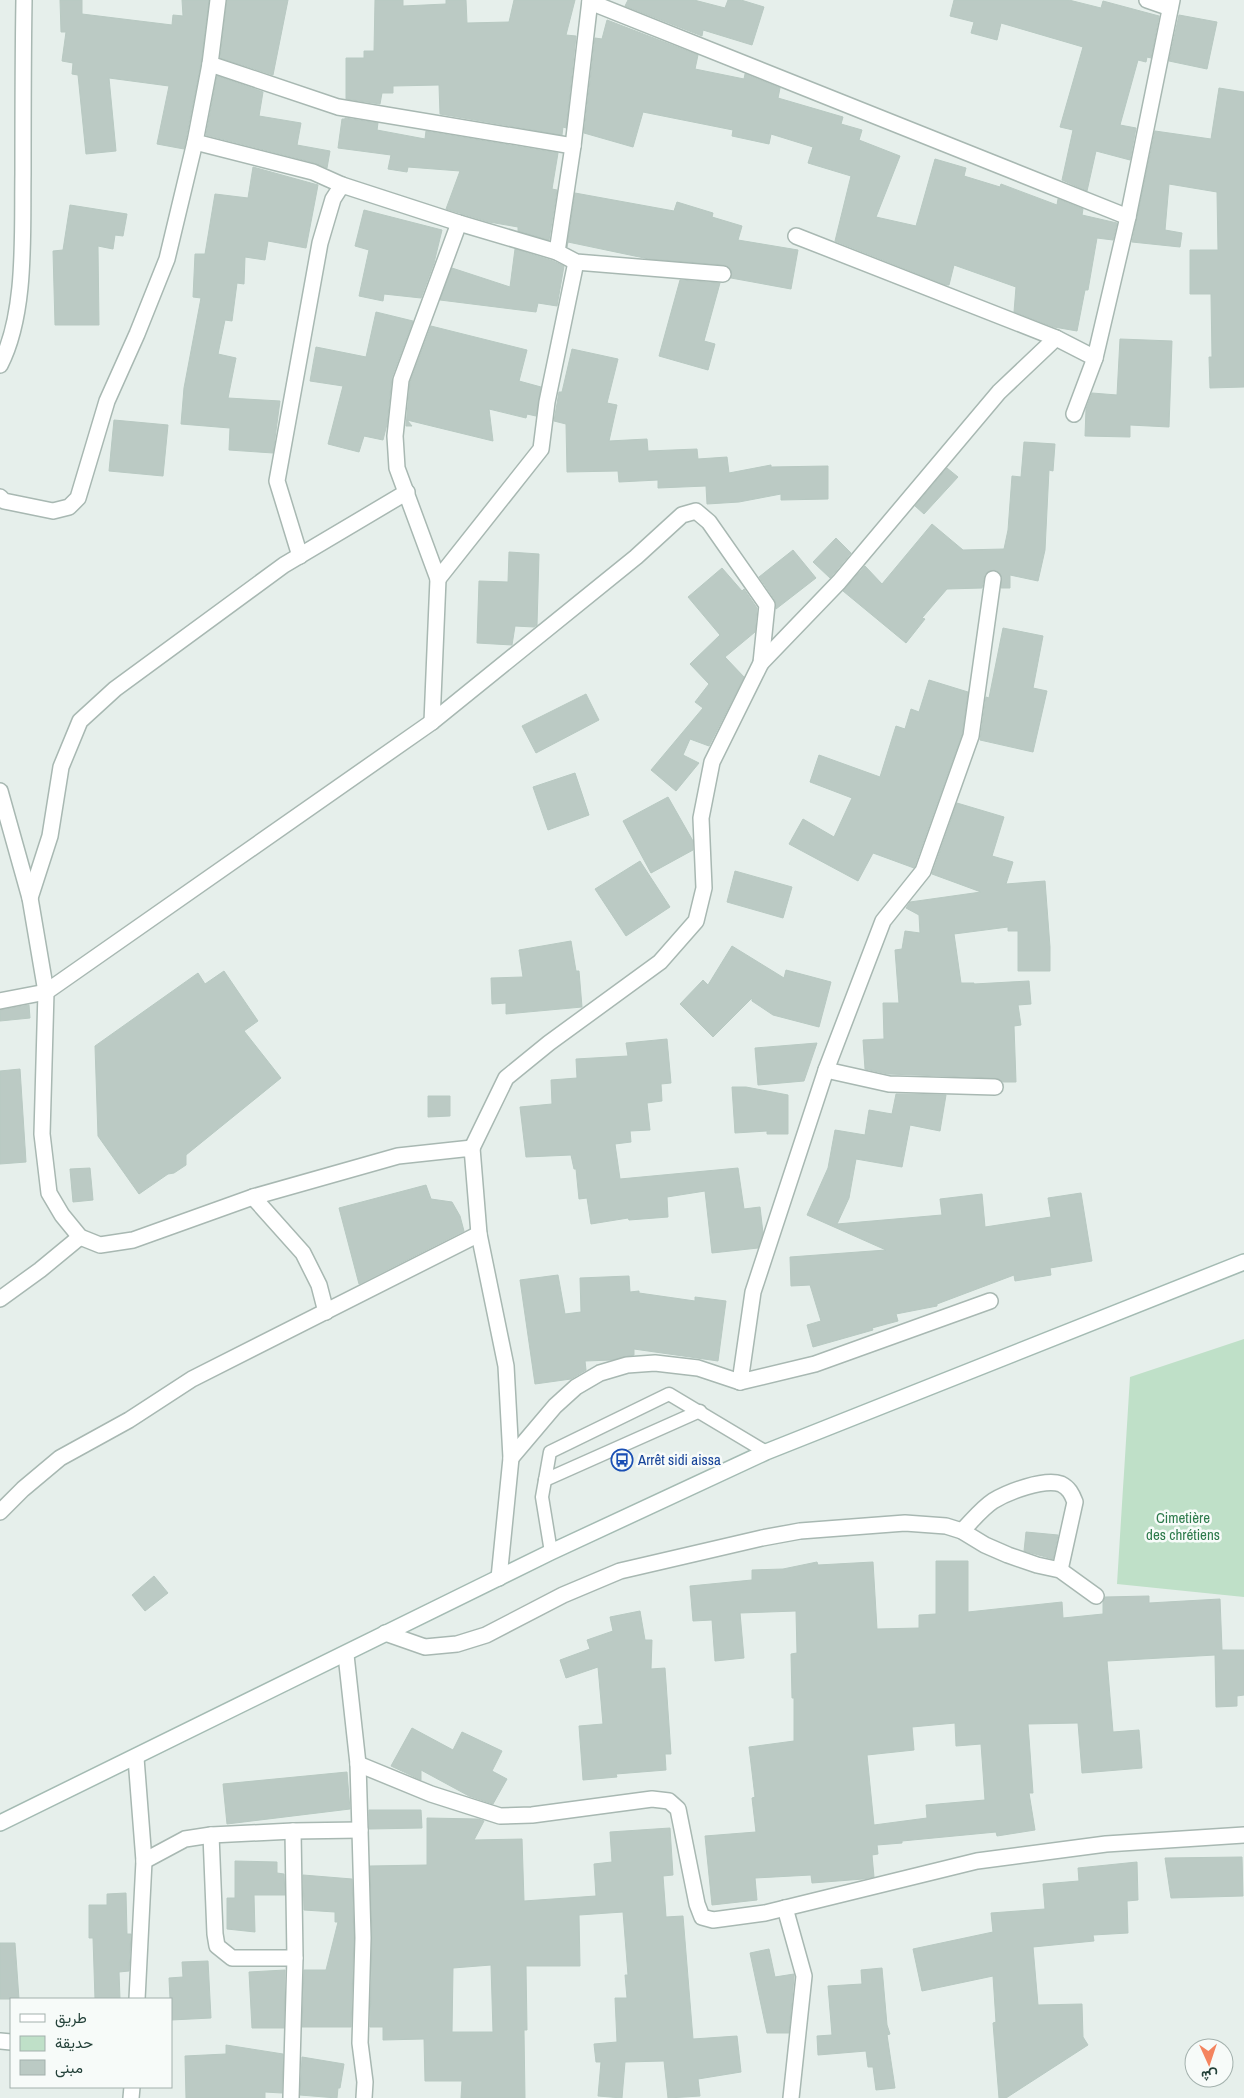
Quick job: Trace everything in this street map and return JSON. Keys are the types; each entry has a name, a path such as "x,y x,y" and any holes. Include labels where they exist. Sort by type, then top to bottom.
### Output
{"street":[{"path":"0,365 5,355 19,298 22,244 24,0"},
{"path":"0,497 4,501 52,511 69,507 78,498 107,401 167,260 195,142 210,64 218,0"},
{"path":"1074,414 1095,358 1128,217 1171,4 1147,0"},
{"path":"557,252 573,146 590,1 1128,217"},
{"path":"210,64 338,107 573,146"},
{"path":"195,142 313,172 342,185 557,252 576,262 724,274"},
{"path":"300,556 277,481 320,243 332,198 342,185"},
{"path":"432,722 438,579 397,468 395,436 401,380 459,223"},
{"path":"796,236 1056,338 1095,358"},
{"path":"438,579 541,449 547,402 576,262"},
{"path":"499,1578 511,1458 506,1366 479,1234 472,1148 506,1078 549,1043 660,962 696,921 704,888 701,818 712,762 761,664 839,582 999,392 1056,338"},
{"path":"30,898 50,836 62,767 80,721 123,684 284,565 407,492"},
{"path":"0,1001 46,992 432,722 636,557 682,515 696,511 709,522 767,604 761,664"},
{"path":"740,1382 753,1292 826,1070 883,921 923,871 971,736 993,579"},
{"path":"0,791 30,898 46,992 42,1134 49,1192 62,1215 80,1237 100,1245 132,1240 254,1197 398,1156 472,1148"},
{"path":"826,1070 889,1084 995,1087"},
{"path":"254,1197 303,1253 319,1285 326,1312"},
{"path":"0,1512 23,1489 60,1458 129,1420 192,1378 479,1234"},
{"path":"0,1299 40,1270 80,1237"},
{"path":"0,1823 136,1758 551,1552 766,1452 1244,1262"},
{"path":"511,1458 576,1387 600,1373 627,1365 654,1363 698,1368 740,1382 815,1364 990,1301"},
{"path":"962,1531 986,1506 1005,1495 1026,1487 1052,1483 1060,1484 1067,1488 1075,1502 1060,1570"},
{"path":"385,1633 425,1647 457,1644 486,1635 563,1595 620,1571 762,1538 817,1530 905,1523 946,1526 962,1531 985,1545 1008,1555 1060,1570 1096,1596"},
{"path":"346,1654 358,1764 363,1938 360,2043 365,2082 364,2098"},
{"path":"136,1758 144,1861 137,1998"},
{"path":"358,1764 431,1794 500,1816 532,1815 652,1799 669,1801 681,1808 697,1904 702,1917 713,1920 785,1908 977,1861 1106,1844 1244,1835"},
{"path":"144,1861 185,1839 293,1831 360,1830"},
{"path":"291,2098 295,1958 293,1831"},
{"path":"211,1836 214,1934 217,1946 232,1958 295,1958"},
{"path":"785,1908 804,1976 790,2098"}],"lane":[{"path":"551,1552 542,1497 550,1452 669,1394 766,1452"},
{"path":"545,1480 700,1411"}],"green space":[{"name":"Cimetière des chrétiens","path":"1244,1339 1244,1597 1117,1584 1130,1377"}],"building":[{"path":"60,0 82,0 82,14 172,25 173,15 183,16 182,0 209,0 201,63 184,149 157,144 169,86 109,78 116,151 86,154 78,75 72,74 73,63 62,61 66,32 61,32"},
{"path":"227,0 288,0 273,75 220,58"},
{"path":"375,0 403,0 403,6 446,4 446,0 466,0 467,23 509,22 514,0 575,0 566,35 576,36 566,128 563,127 562,135 440,114 439,85 393,86 393,93 382,93 380,104 346,99 346,58 364,58 364,51 374,51"},
{"path":"628,0 694,0 725,8 728,0 741,0 764,7 752,45 703,30 702,36 625,6"},
{"path":"954,0 1069,0 1101,8 1103,1 1159,16 1151,58 1147,57 1146,62 1138,60 1120,125 1136,128 1130,160 1096,151 1087,191 1062,180 1073,130 1060,127 1083,47 1001,23 997,40 971,33 974,22 950,16"},
{"path":"1179,15 1217,22 1207,69 1169,61"},
{"path":"607,20 698,55 695,69 744,79 745,74 780,88 778,98 843,117 841,124 862,130 859,140 900,156 876,217 916,226 935,159 966,168 964,176 1000,187 1001,184 1057,205 1058,199 1083,209 1082,215 1117,223 1113,240 1097,238 1088,290 1085,290 1077,331 1054,327 1014,312 1016,287 954,265 949,285 946,285 835,241 851,176 808,163 813,147 771,134 769,144 732,136 733,130 643,112 633,147 584,133 595,38 602,39"},
{"path":"217,76 263,92 259,116 301,123 297,145 330,151 327,168 315,163 206,135"},
{"path":"1219,88 1244,92 1244,387 1210,388 1209,357 1212,357 1211,294 1190,294 1190,250 1218,250 1217,192 1169,184 1165,230 1182,233 1180,247 1132,242 1155,131 1211,139"},
{"path":"342,119 378,123 377,130 425,139 426,131 558,153 552,189 557,190 549,240 518,231 518,227 489,222 446,209 460,171 408,167 407,172 388,169 391,155 338,148"},
{"path":"253,167 318,185 306,248 268,241 265,260 245,257 244,284 237,283 232,321 225,320 218,354 236,358 228,398 280,401 273,453 229,450 230,428 181,424 184,388 201,298 193,297 195,254 205,254 215,194 248,198"},
{"path":"575,193 674,211 677,202 713,213 712,217 742,226 738,240 798,250 791,289 731,278 731,270 724,265 649,259 568,242 567,247"},
{"path":"70,205 127,214 123,236 115,235 113,249 98,246 99,325 55,325 53,251 63,250"},
{"path":"364,210 442,230 434,263 421,298 384,294 383,301 359,296 369,250 355,246"},
{"path":"515,249 564,266 557,306 538,303 536,312 440,300 452,268 510,287"},
{"path":"680,280 720,283 704,341 715,344 708,370 659,356"},
{"path":"376,312 413,321 392,377 387,424 383,440 364,436 359,452 328,444 343,386 310,381 316,347 366,357"},
{"path":"431,326 527,350 519,381 541,387 536,416 527,414 526,418 489,409 493,441 407,420 412,426 406,426 410,382"},
{"path":"1120,339 1172,341 1169,427 1130,425 1130,437 1085,436 1086,409 1092,393 1117,395"},
{"path":"572,349 618,359 607,403 617,405 609,441 647,439 648,451 697,449 698,459 727,457 729,473 771,465 771,467 828,466 828,499 781,500 781,494 739,502 707,504 706,486 658,488 658,480 619,482 618,471 567,472 566,424 554,421 559,392 562,392"},
{"path":"114,420 168,425 163,476 109,471"},
{"path":"1024,442 1055,444 1053,471 1049,470 1045,550 1038,581 1010,575 1010,588 1001,588 1001,575 994,570 985,574 982,588 947,589 922,618 925,619 906,643 843,591 865,566 882,584 932,524 963,550 1004,549 1008,530 1012,476 1021,477"},
{"path":"947,468 958,477 924,514 915,506"},
{"path":"836,538 851,553 830,578 813,562"},
{"path":"793,550 816,578 776,609 775,600 759,577"},
{"path":"509,552 539,554 537,625 534,627 515,626 512,645 477,643 479,581 508,582"},
{"path":"722,568 742,591 744,589 757,608 755,632 725,657 744,677 709,746 690,739 683,755 699,763 676,791 651,770 703,708 695,702 709,684 690,664 720,635 688,597"},
{"path":"1003,628 1043,636 1033,688 1047,691 1033,752 980,740 986,697 989,698"},
{"path":"929,680 968,692 962,734 914,868 873,853 858,881 789,844 803,819 834,837 852,798 810,782 819,755 880,777 896,726 905,729 911,709 919,712"},
{"path":"586,694 599,720 536,753 522,726"},
{"path":"575,773 589,815 548,830 533,787"},
{"path":"668,797 693,841 693,850 651,873 623,821"},
{"path":"957,803 1004,817 992,856 1013,862 1006,884 1045,881 1050,971 1018,971 1018,931 1008,931 1008,927 954,934 961,983 1029,981 1031,1004 1018,1005 1021,1025 1014,1026 1016,1082 1003,1082 995,1078 888,1074 865,1069 863,1040 884,1039 883,1003 899,1003 895,950 902,949 905,931 920,933 919,915 906,908 910,902 981,892 932,874"},
{"path":"640,861 670,907 626,936 595,889"},
{"path":"735,871 792,887 783,918 727,902"},
{"path":"571,941 576,971 579,971 582,1007 506,1014 506,1003 492,1004 491,978 523,977 519,950"},
{"path":"732,946 784,978 786,970 831,982 819,1027 773,1015 752,1001 752,998 713,1037 680,1004 703,980 708,985"},
{"path":"224,971 258,1021 244,1031 281,1078 186,1155 186,1165 174,1173 168,1174 139,1194 98,1136 95,1046 198,973 205,984"},
{"path":"29,1005 30,1018 0,1021 0,1010"},
{"path":"667,1039 671,1083 661,1084 662,1101 647,1103 650,1130 630,1131 631,1142 615,1144 620,1179 738,1168 744,1209 760,1207 763,1233 758,1248 712,1253 705,1191 667,1197 668,1217 629,1220 628,1218 591,1224 587,1198 579,1199 576,1169 574,1169 571,1155 526,1157 520,1107 552,1104 551,1080 577,1078 576,1059 628,1056 626,1043"},
{"path":"817,1043 804,1081 758,1085 755,1048"},
{"path":"20,1069 26,1162 0,1164 0,1071"},
{"path":"732,1087 746,1087 788,1095 788,1134 767,1134 767,1131 735,1133"},
{"path":"896,1094 946,1095 940,1131 910,1125 902,1167 856,1159 849,1198 837,1224 942,1215 940,1199 982,1194 985,1227 1051,1217 1048,1198 1081,1193 1092,1261 1050,1268 1051,1275 1015,1281 1014,1275 937,1304 937,1306 896,1314 898,1321 872,1328 873,1330 813,1347 807,1325 821,1321 810,1285 791,1286 790,1257 886,1250 807,1215 828,1168 835,1130 865,1135 869,1110 892,1114"},
{"path":"428,1096 450,1096 450,1116 428,1117"},
{"path":"90,1168 93,1200 73,1202 70,1169"},
{"path":"426,1185 431,1199 452,1202 460,1216 464,1231 359,1284 339,1208"},
{"path":"558,1275 565,1314 581,1312 580,1278 629,1276 630,1292 639,1291 639,1293 695,1301 695,1297 726,1301 718,1361 634,1349 634,1355 612,1360 585,1361 586,1370 571,1379 535,1384 520,1280"},
{"path":"1026,1532 1058,1535 1053,1559 1024,1551"},
{"path":"936,1561 968,1561 968,1612 1062,1602 1063,1618 1103,1614 1105,1597 1149,1596 1149,1603 1220,1599 1222,1650 1244,1650 1244,1695 1237,1696 1237,1706 1216,1707 1215,1655 1107,1661 1113,1732 1139,1730 1142,1768 1082,1773 1078,1723 1028,1724 1033,1793 1029,1793 1035,1830 997,1836 996,1832 877,1845 878,1854 872,1855 874,1877 812,1883 811,1875 755,1878 757,1900 712,1905 705,1836 756,1832 752,1798 755,1797 749,1747 794,1741 791,1654 797,1653 796,1611 740,1613 744,1658 715,1661 712,1620 693,1621 690,1586 752,1580 752,1570 783,1569 817,1562 818,1565 873,1562 877,1629 919,1628 919,1615 936,1614","holes":["955,1723 956,1746 981,1744 985,1800 926,1805 927,1818 874,1825 867,1755 914,1750 912,1727"]},
{"path":"154,1576 168,1593 145,1611 132,1595"},
{"path":"640,1611 645,1640 652,1640 651,1669 665,1668 671,1754 665,1754 666,1770 616,1774 617,1777 583,1780 579,1726 603,1724 598,1667 566,1678 560,1660 590,1649 587,1640 613,1631 610,1617"},
{"path":"412,1728 453,1750 462,1732 502,1751 492,1771 507,1779 493,1804 469,1796 421,1770 421,1780 391,1766"},
{"path":"347,1772 350,1809 227,1824 223,1784"},
{"path":"369,1810 421,1810 422,1828 369,1829"},
{"path":"427,1818 478,1819 484,1821 474,1840 522,1839 524,1901 596,1896 594,1864 612,1862 610,1832 670,1828 673,1875 663,1876 666,1917 683,1916 693,2039 737,2036 741,2072 698,2079 700,2096 668,2098 664,2061 625,2062 622,2098 598,2096 601,2062 596,2062 594,2044 617,2042 615,1998 627,1998 625,1975 628,1975 623,1912 579,1915 580,1966 526,1966 527,2030 524,2030 525,2098 461,2098 462,2081 425,2081 424,2039 383,2040 383,2027 370,2027 372,1938 370,1866 427,1865","holes":["491,1965 493,2032 452,2032 453,1968"]},
{"path":"1242,1857 1243,1896 1171,1898 1165,1858"},
{"path":"235,1861 277,1862 277,1873 284,1874 285,1895 254,1895 255,1932 227,1929 227,1898 235,1898"},
{"path":"1137,1862 1138,1900 1127,1901 1128,1933 1093,1935 1094,1941 1033,1947 1038,2005 1082,2004 1083,2037 1088,2045 1006,2098 999,2098 993,2023 996,2022 993,1976 922,1991 913,1949 993,1932 991,1913 1045,1909 1043,1884 1079,1881 1078,1868"},
{"path":"303,1875 352,1879 354,1938 351,2027 302,2027 304,1970 326,1970 338,1922 335,1922 335,1912 304,1910"},
{"path":"126,1893 127,1934 131,1934 129,1971 119,1972 120,1998 95,1998 93,1938 89,1938 89,1905 107,1905 107,1894"},
{"path":"0,1943 15,1943 19,1998 0,1999"},
{"path":"769,1949 775,1977 794,1974 789,2033 767,2033 750,1953"},
{"path":"208,1961 211,2018 172,2020 172,1998 170,1998 169,1978 183,1977 182,1962"},
{"path":"882,1968 887,2025 890,2034 887,2035 895,2088 876,2090 873,2067 868,2067 866,2051 818,2055 817,2036 832,2035 828,1986 862,1984 861,1970"},
{"path":"285,1970 284,2028 252,2028 249,1972"},
{"path":"226,2045 283,2054 282,2093 265,2092 265,2098 186,2098 185,2056 226,2054"},
{"path":"302,2057 344,2064 337,2098 300,2095"}],"place":[{"name":"Arrêt sidi aissa","path":"622,1460"}]}
